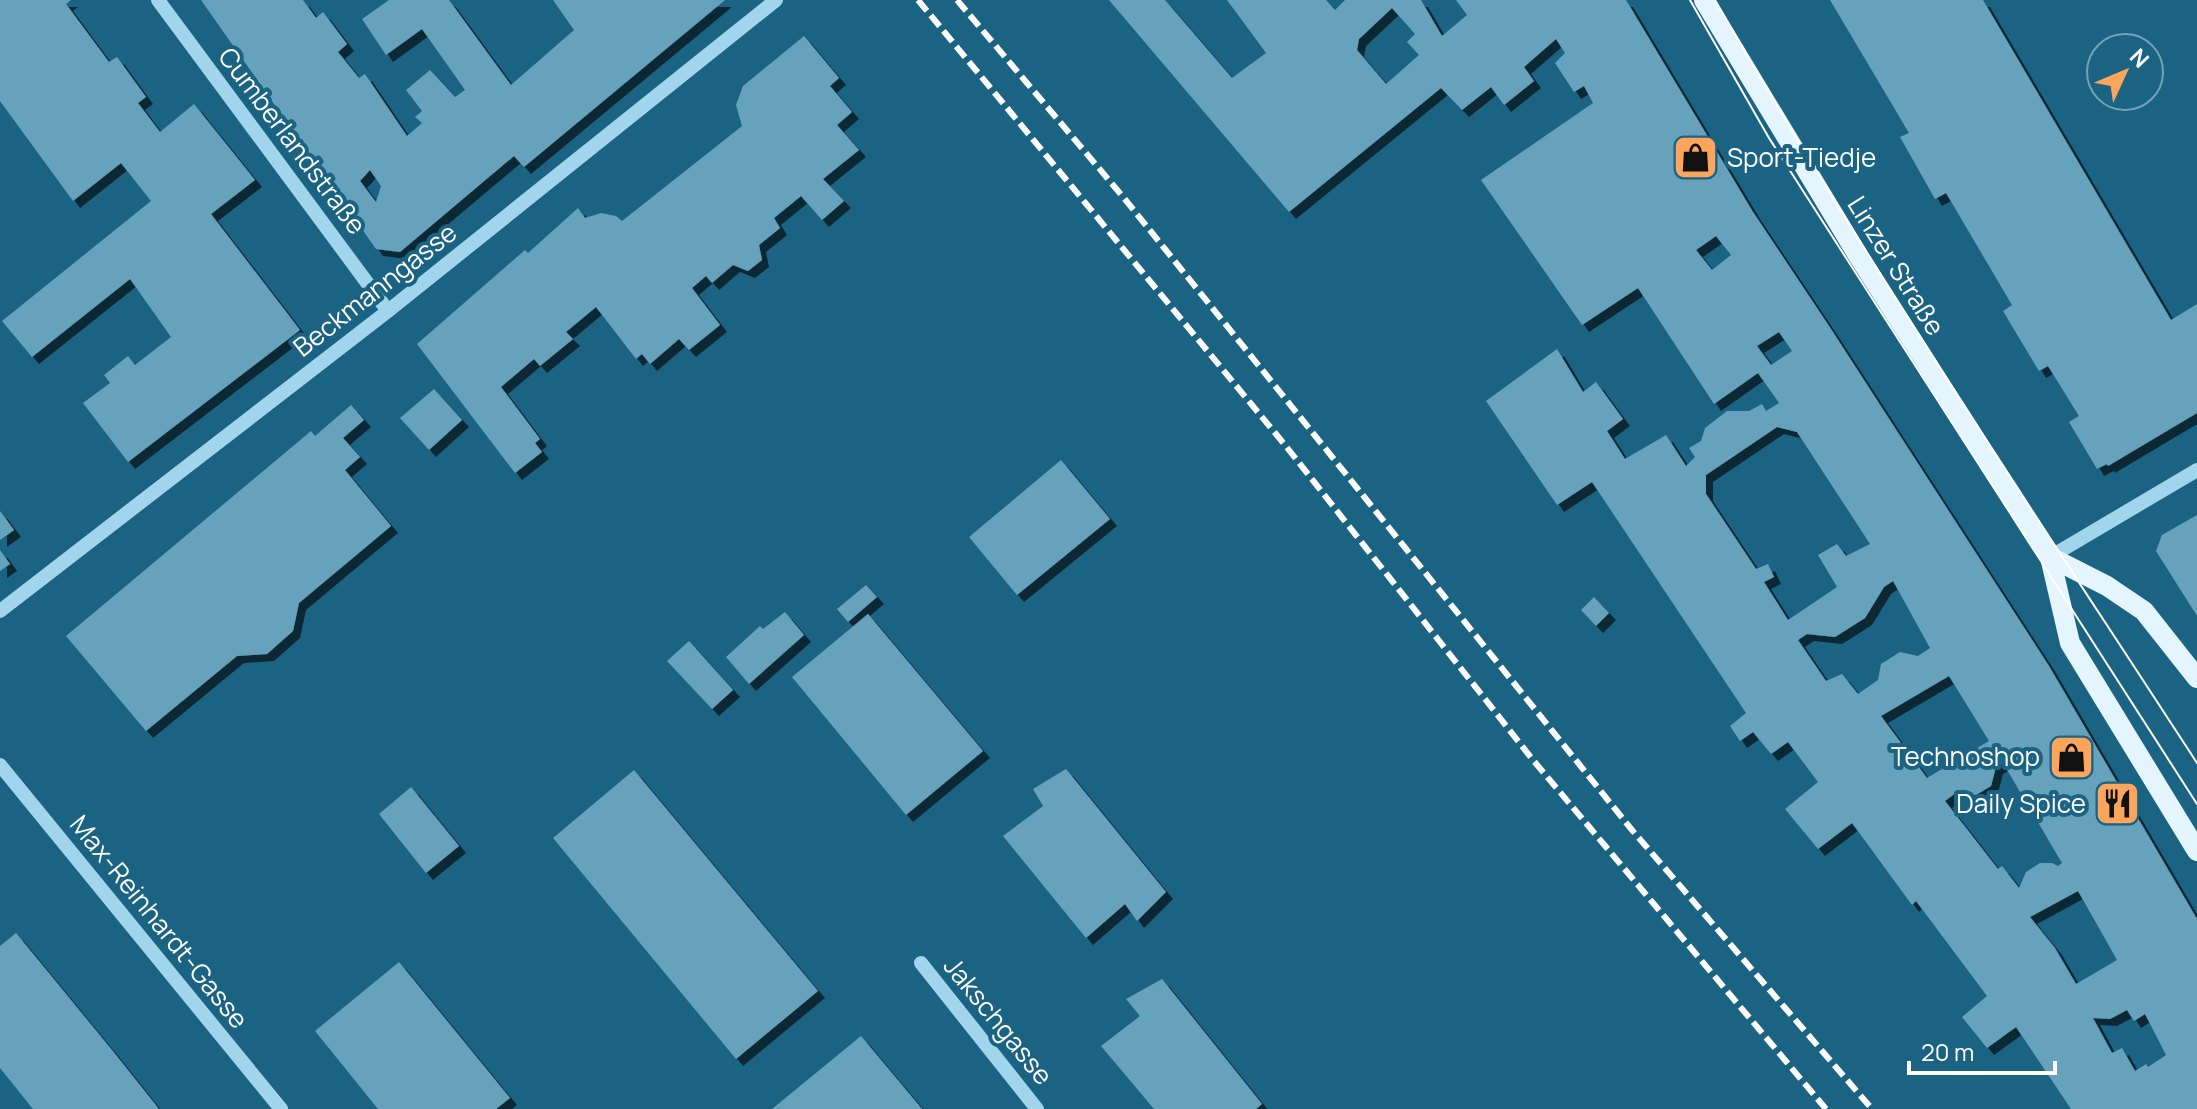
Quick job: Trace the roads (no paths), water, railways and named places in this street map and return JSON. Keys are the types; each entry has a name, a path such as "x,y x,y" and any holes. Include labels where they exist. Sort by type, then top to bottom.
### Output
{"main road":[{"name":"Linzer Straße","path":"1704,0 1859,257 2050,557 2070,643 2197,851"},
{"path":"2050,557 2107,586 2144,611 2197,678"}],"street":[{"name":"Cumberlandstraße","path":"158,0 388,311"},
{"name":"Beckmanngasse","path":"0,611 388,311 776,0"},
{"path":"2050,557 2197,470"},
{"name":"Max-Reinhardt-Gasse","path":"0,765 281,1109"},
{"name":"Jakschgasse","path":"921,963 1037,1109"}],"tram line":[{"path":"1690,0 1769,138 2197,804"},
{"path":"1715,0 1890,290 2197,763"}],"railway":[{"path":"918,0 1285,445 1533,760 1826,1109"},
{"path":"957,0 1124,198 1632,830 1872,1109"}],"place":[{"name":"Sport-Tiedje","path":"1696,158"},
{"name":"Technoshop","path":"2071,757"},
{"name":"Daily Spice","path":"2117,804"}]}
